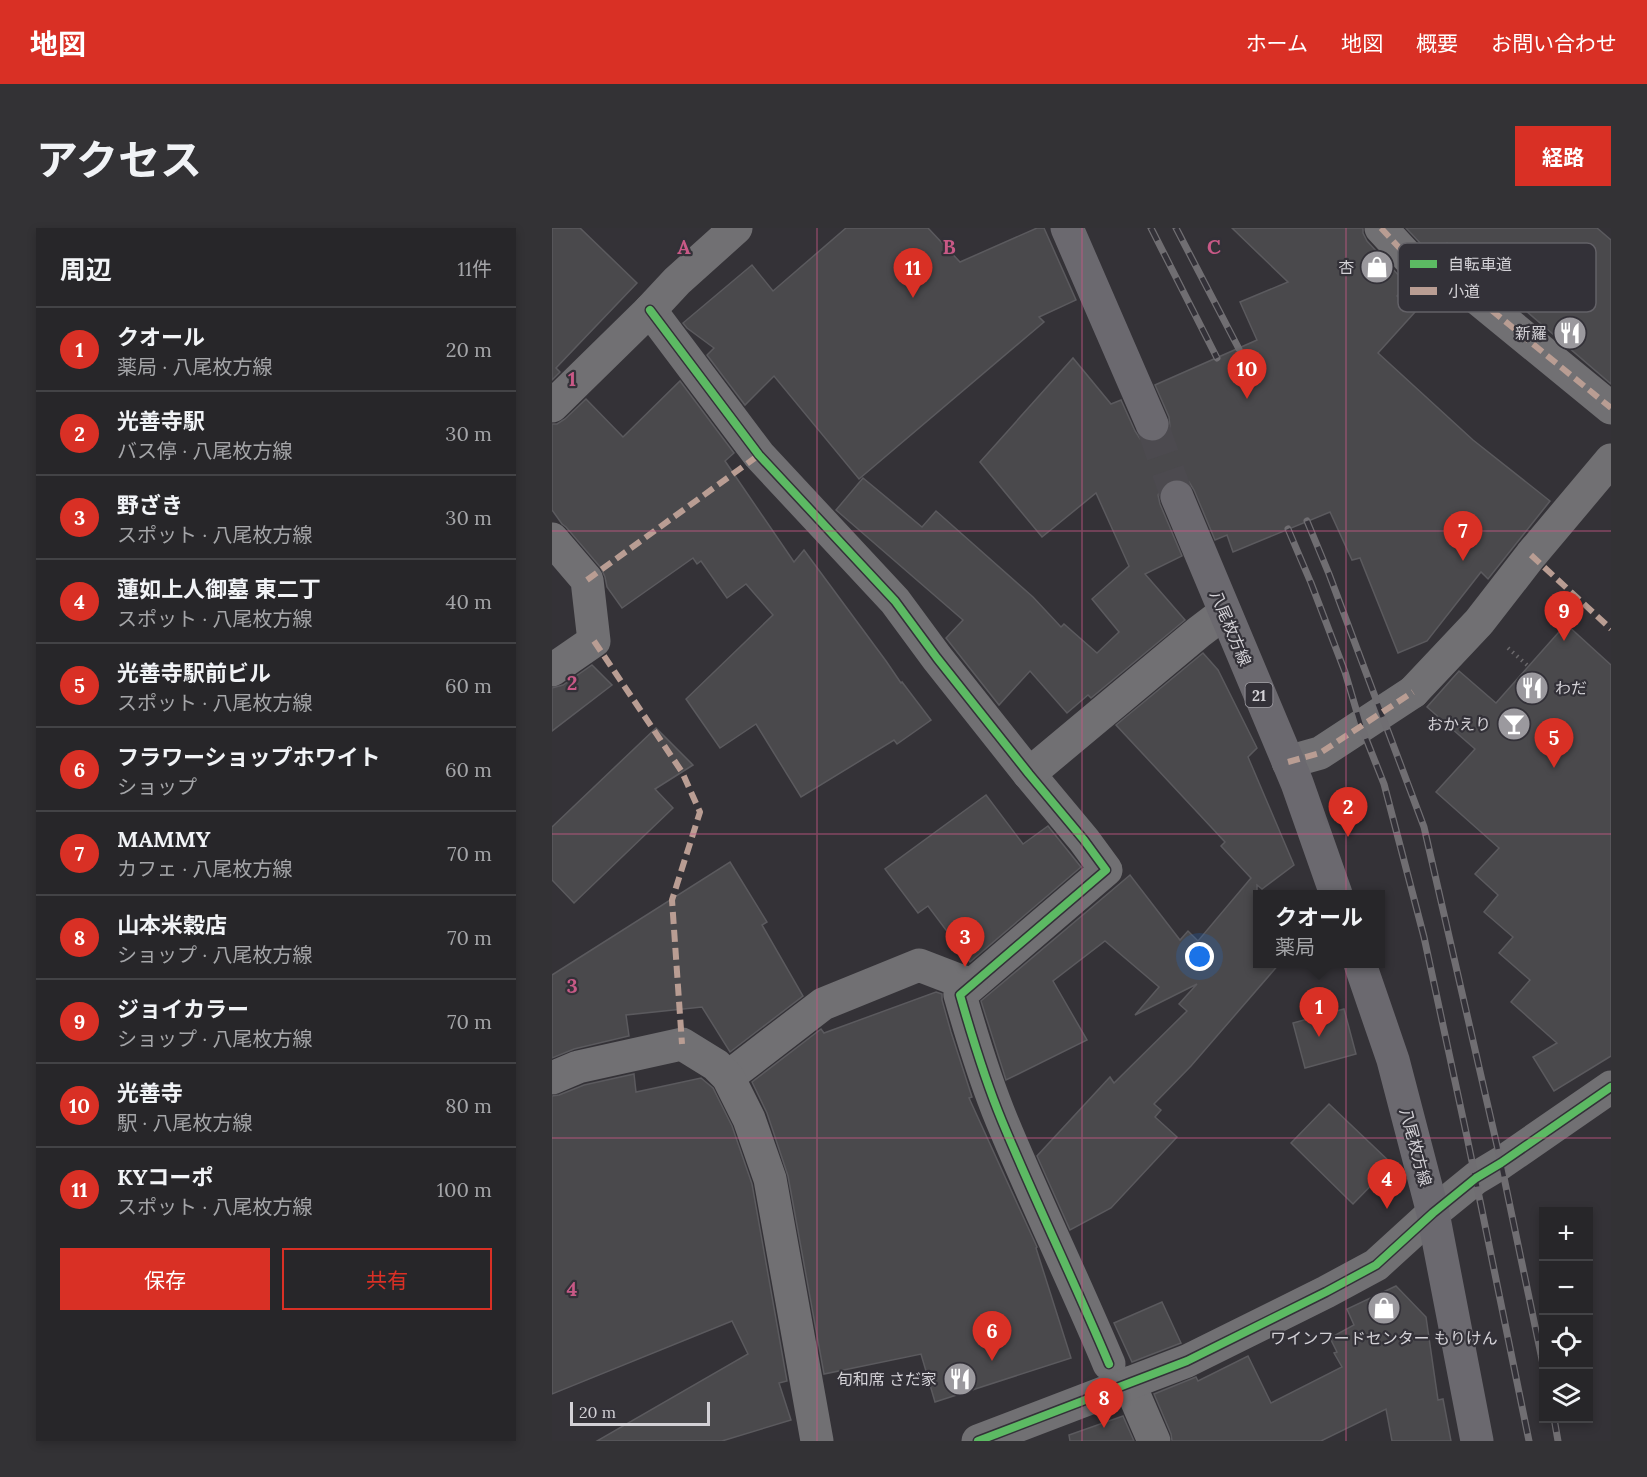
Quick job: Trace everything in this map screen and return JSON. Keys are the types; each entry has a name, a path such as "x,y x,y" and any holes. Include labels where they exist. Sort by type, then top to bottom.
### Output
{"main road":[{"path":"1067,228 1152,424"},
{"name":"八尾枚方線","path":"1177,497 1288,762 1335,890"},
{"name":"八尾枚方線","path":"1362,968 1393,1060 1433,1213 1477,1441"}],"street":[{"path":"552,406 677,281 736,228"},
{"path":"1381,228 1398,246"},
{"path":"650,310 759,454 895,601 937,658 1106,870 960,995 978,1057 1001,1120 1074,1281 1154,1441"},
{"path":"1494,312 1611,408"},
{"path":"1288,762 1320,753 1413,692 1479,622 1531,555 1611,460"},
{"path":"552,539 587,580 594,641 552,670"},
{"path":"1029,774 1198,632 1224,613"},
{"path":"728,1077 823,1004 920,965 971,985"},
{"path":"552,1078 578,1067 682,1044 716,1065 728,1077 748,1119 770,1179 817,1441"},
{"path":"978,1441 1119,1374 1187,1360 1376,1265 1433,1213 1476,1178 1611,1087"}],"building":[{"path":"552,228 580,228 637,283 556,368 560,372 552,380"},
{"path":"846,228 928,228 960,262 1037,228 1044,228 1076,300 1039,317 1044,322 859,479 774,376 745,405 707,355 714,348 683,323 752,265 773,291"},
{"path":"1232,228 1363,228 1367,241 1398,275 1398,312 1415,312 1378,353 1473,440 1550,501 1488,579 1481,572 1427,641 1398,653 1360,558 1352,560 1330,512 1233,552 1227,535 1215,540 1189,482 1180,479 1170,480 1162,486 1158,495 1182,556 1145,574 1185,620 1091,698 1088,695 1067,713 1030,671 999,705 946,638 963,620 836,510 863,478 922,527 936,511 1033,597 1061,627 1064,624 1097,653 1119,632 1092,599 1129,566 1096,493 1042,537 980,462 1073,358 1111,404 1121,400 1140,439 1150,443 1159,441 1167,436 1170,427 1169,417 1155,385 1257,340 1240,302 1288,282"},
{"path":"1406,228 1597,228 1611,240 1611,384 1527,312 1596,312 1596,243 1420,243"},
{"path":"680,381 734,453 725,461 794,562 804,550 901,683 931,720 897,744 894,740 801,797 756,724 720,748 686,699 773,615 746,584 727,598 701,561 697,564 693,558 622,608 607,587 601,568 552,510 552,424 565,419 586,399 623,437"},
{"path":"1566,624 1611,665 1611,1056 1554,1091 1533,1057 1557,1043 1511,1002 1530,980 1499,953 1513,937 1484,912 1498,895 1475,874 1499,848 1436,792 1475,749 1427,707 1459,671 1496,703"},
{"path":"1203,653 1218,670 1257,748 1248,757 1294,865 1262,889 1257,885 1257,890 1253,890 1253,968 1276,968 1191,1066 1154,1104 1161,1110 1155,1117 1177,1137 1111,1208 1070,1230 1037,1156 1110,1077 1114,1083 1187,1011 1179,1004 1197,984 1135,1015 1159,987 1105,941 1053,981 1087,1040 1006,1080 981,1001 1130,875 1180,940 1188,931 1198,941 1251,878 1221,846 1225,842 1116,725"},
{"path":"592,665 612,685 552,731 552,688 563,685"},
{"path":"656,728 693,765 655,789 673,808 574,903 552,880 552,827"},
{"path":"986,795 1023,844 1048,826 1081,867 970,962 928,906 918,913 885,869"},
{"path":"730,862 767,922 762,925 803,996 730,1052 702,1007 626,1015 629,1036 574,1049 552,1058 552,975"},
{"path":"936,992 942,994 951,1032 972,1097 969,1098 1037,1247 1071,1358 935,1402 921,1354 824,1374 788,1176 767,1113 752,1082 821,1029 824,1033"},
{"path":"1344,1009 1356,1054 1305,1068 1293,1023"},
{"path":"634,1074 636,1092 701,1078 713,1088 732,1126 752,1184 787,1381 779,1383 791,1420 722,1441 597,1441 748,1354 732,1321 552,1394 552,1096 584,1085"},
{"path":"1329,1104 1392,1164 1353,1204 1291,1143"},
{"path":"1396,1286 1426,1317 1438,1400 1443,1399 1451,1441 1392,1441 1386,1409 1321,1441 1172,1441 1154,1394 1196,1377 1198,1381 1248,1356 1271,1403 1342,1367 1334,1353 1337,1352 1330,1338 1354,1325 1347,1309"},
{"path":"1162,1302 1181,1343 1132,1362 1114,1323"},
{"path":"1123,1416 1134,1441 1070,1441 1069,1435"}],"tunnel":[{"path":"1152,424 1177,497"}],"railway":[{"path":"1151,228 1217,358"},
{"path":"1176,228 1239,349"},
{"path":"1307,521 1424,827 1501,1163 1539,1345"},
{"path":"1288,529 1345,672 1361,726 1384,784 1424,937 1529,1441"},
{"path":"1555,1423 1558,1441"}],"marked path":[{"path":"1381,228 1398,246"},
{"path":"1494,312 1611,408"},
{"path":"587,580 759,455"},
{"path":"1531,555 1611,629"},
{"path":"594,641 682,772 700,812 672,900 682,1044"},
{"path":"1288,762 1320,753 1413,692"}],"cycle path":[{"path":"650,310 759,455 895,601 937,658 1106,870 960,995 979,1058 1002,1121 1109,1364"},
{"path":"978,1441 1187,1361 1376,1265 1433,1213 1476,1178 1611,1087"}],"place":[{"name":"杏","path":"1377,267"},
{"name":"KYコーポ","path":"913,298"},
{"name":"新羅","path":"1570,333"},
{"name":"光善寺","path":"1247,399"},
{"name":"MAMMY","path":"1463,561"},
{"name":"ジョイカラー","path":"1564,641"},
{"name":"わだ","path":"1532,688"},
{"name":"おかえり","path":"1514,724"},
{"name":"光善寺駅前ビル","path":"1554,768"},
{"name":"光善寺駅","path":"1348,837"},
{"name":"野ざき","path":"965,967"},
{"name":"クオール","path":"1319,1037"},
{"name":"蓮如上人御墓 東二丁","path":"1387,1209"},
{"name":"ワインフードセンター もりけん","path":"1384,1308"},
{"name":"フラワーショップホワイト","path":"992,1361"},
{"name":"旬和席 さだ家","path":"960,1379"},
{"name":"山本米穀店","path":"1104,1428"}]}
